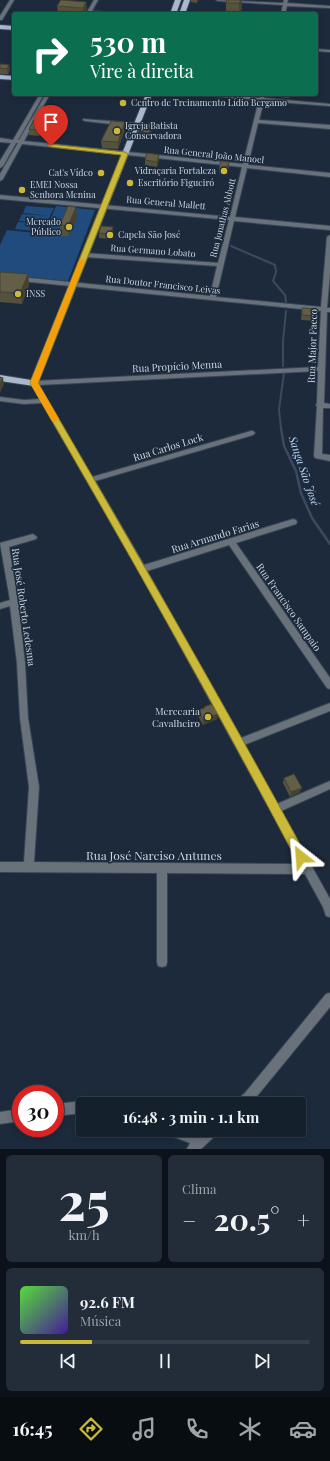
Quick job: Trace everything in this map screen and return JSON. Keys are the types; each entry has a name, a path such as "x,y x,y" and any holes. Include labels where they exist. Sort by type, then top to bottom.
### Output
{"main road":[{"path":"173,12 178,0"},
{"path":"183,12 187,0"},
{"path":"0,26 12,27"},
{"path":"0,77 12,78"},
{"path":"0,378 34,383 148,96"}],"street":[{"path":"0,18 12,0"},
{"path":"92,12 96,0"},
{"path":"93,12 102,0"},
{"path":"218,0 286,2 330,7"},
{"path":"284,12 286,2"},
{"path":"318,50 330,51"},
{"path":"0,166 41,96"},
{"path":"0,179 47,96"},
{"path":"242,96 330,105"},
{"name":"Rua Jonathas Abbott","path":"212,299 263,97"},
{"path":"85,120 136,126"},
{"path":"257,121 330,127"},
{"name":"Rua General João Manoel","path":"0,140 330,176"},
{"name":"Rua General Mallett","path":"0,197 330,228"},
{"name":"Rua Major Faeco","path":"330,237 326,359 322,369 319,405 318,456 330,458"},
{"name":"Rua Germano Lobato","path":"85,255 221,265"},
{"name":"Rua Doutor Francisco Leivas","path":"0,277 72,286 327,310"},
{"name":"Rua Propício Menna","path":"34,383 322,369"},
{"path":"34,383 142,569 329,908"},
{"path":"0,399 24,402 45,401"},
{"path":"319,405 330,406"},
{"name":"Rua Carlos Lock","path":"91,480 251,433"},
{"name":"Rua Armando Farias","path":"142,569 293,522"},
{"path":"2,546 33,537"},
{"name":"Rua Francisco Sampaio","path":"231,541 330,685"},
{"name":"Rua José Roberto Ledesma","path":"2,546 14,602 21,662 24,718 34,787 29,868"},
{"path":"0,606 14,602"},
{"path":"239,743 330,707"},
{"path":"275,809 330,785"},
{"name":"Rua José Narciso Antunes","path":"0,867 307,869"},
{"path":"162,869 162,962"},
{"path":"247,1097 330,998"},
{"path":"64,1109 76,1108"},
{"path":"0,1118 12,1116"},
{"path":"183,1137 197,1145 206,1137"}],"shaded area":[{"path":"26,206 54,208 50,216 23,213"},
{"path":"56,206 95,210 68,281 0,274 0,245 7,230 44,234"},
{"path":"22,214 50,216 47,224 19,221"},
{"path":"18,222 46,224 43,232 15,229"}],"building":[{"path":"61,0 86,2 83,8 57,6"},
{"path":"227,0 241,0 239,3 226,3"},
{"path":"0,64 9,65 7,69 0,68"},
{"path":"34,120 43,121 38,130 29,129"},
{"path":"111,121 125,122 118,142 101,141"},
{"path":"141,123 152,124 149,133 137,132"},
{"path":"147,153 159,155 157,162 145,160"},
{"path":"221,161 229,162 227,168 219,168"},
{"path":"68,206 76,207 68,226 60,225"},
{"path":"101,226 113,227 111,234 99,233"},
{"path":"0,272 28,274 20,293 0,292"},
{"path":"302,308 317,309 316,316 302,315"},
{"path":"0,377 3,378 0,385"},
{"path":"212,704 218,714 203,720 198,710"},
{"path":"294,774 302,788 291,792 284,778"}],"waterway":[{"name":"Sanga São José","path":"231,246 275,265 276,272 273,281 285,295 286,302"},
{"name":"Sanga São José","path":"283,366 283,341 286,311"},
{"name":"Sanga São José","path":"281,429 279,409 284,373"},
{"name":"Sanga São José","path":"281,428 284,446 296,471 301,493 312,518 330,544"}],"slow traffic":[{"path":"55,419 34,383 82,261"}],"place":[{"name":"Centro de Treinamento Lídio Bergamo","path":"123,103"},
{"name":"Igreja Batista Conservadora","path":"117,131"},
{"name":"Vidraçaria Fortaleza","path":"224,171"},
{"name":"Cat's Vídeo","path":"101,173"},
{"name":"Escritório Figueiró","path":"130,183"},
{"name":"EMEI Nossa Senhora Menina","path":"22,190"},
{"name":"Mercado Público","path":"69,227"},
{"name":"Capela São José","path":"110,235"},
{"name":"INSS","path":"18,294"},
{"name":"Mercearia Cavalheiro","path":"208,717"}],"route":[{"path":"51,146 125,154 34,383 142,569 250,761 301,857"}]}
